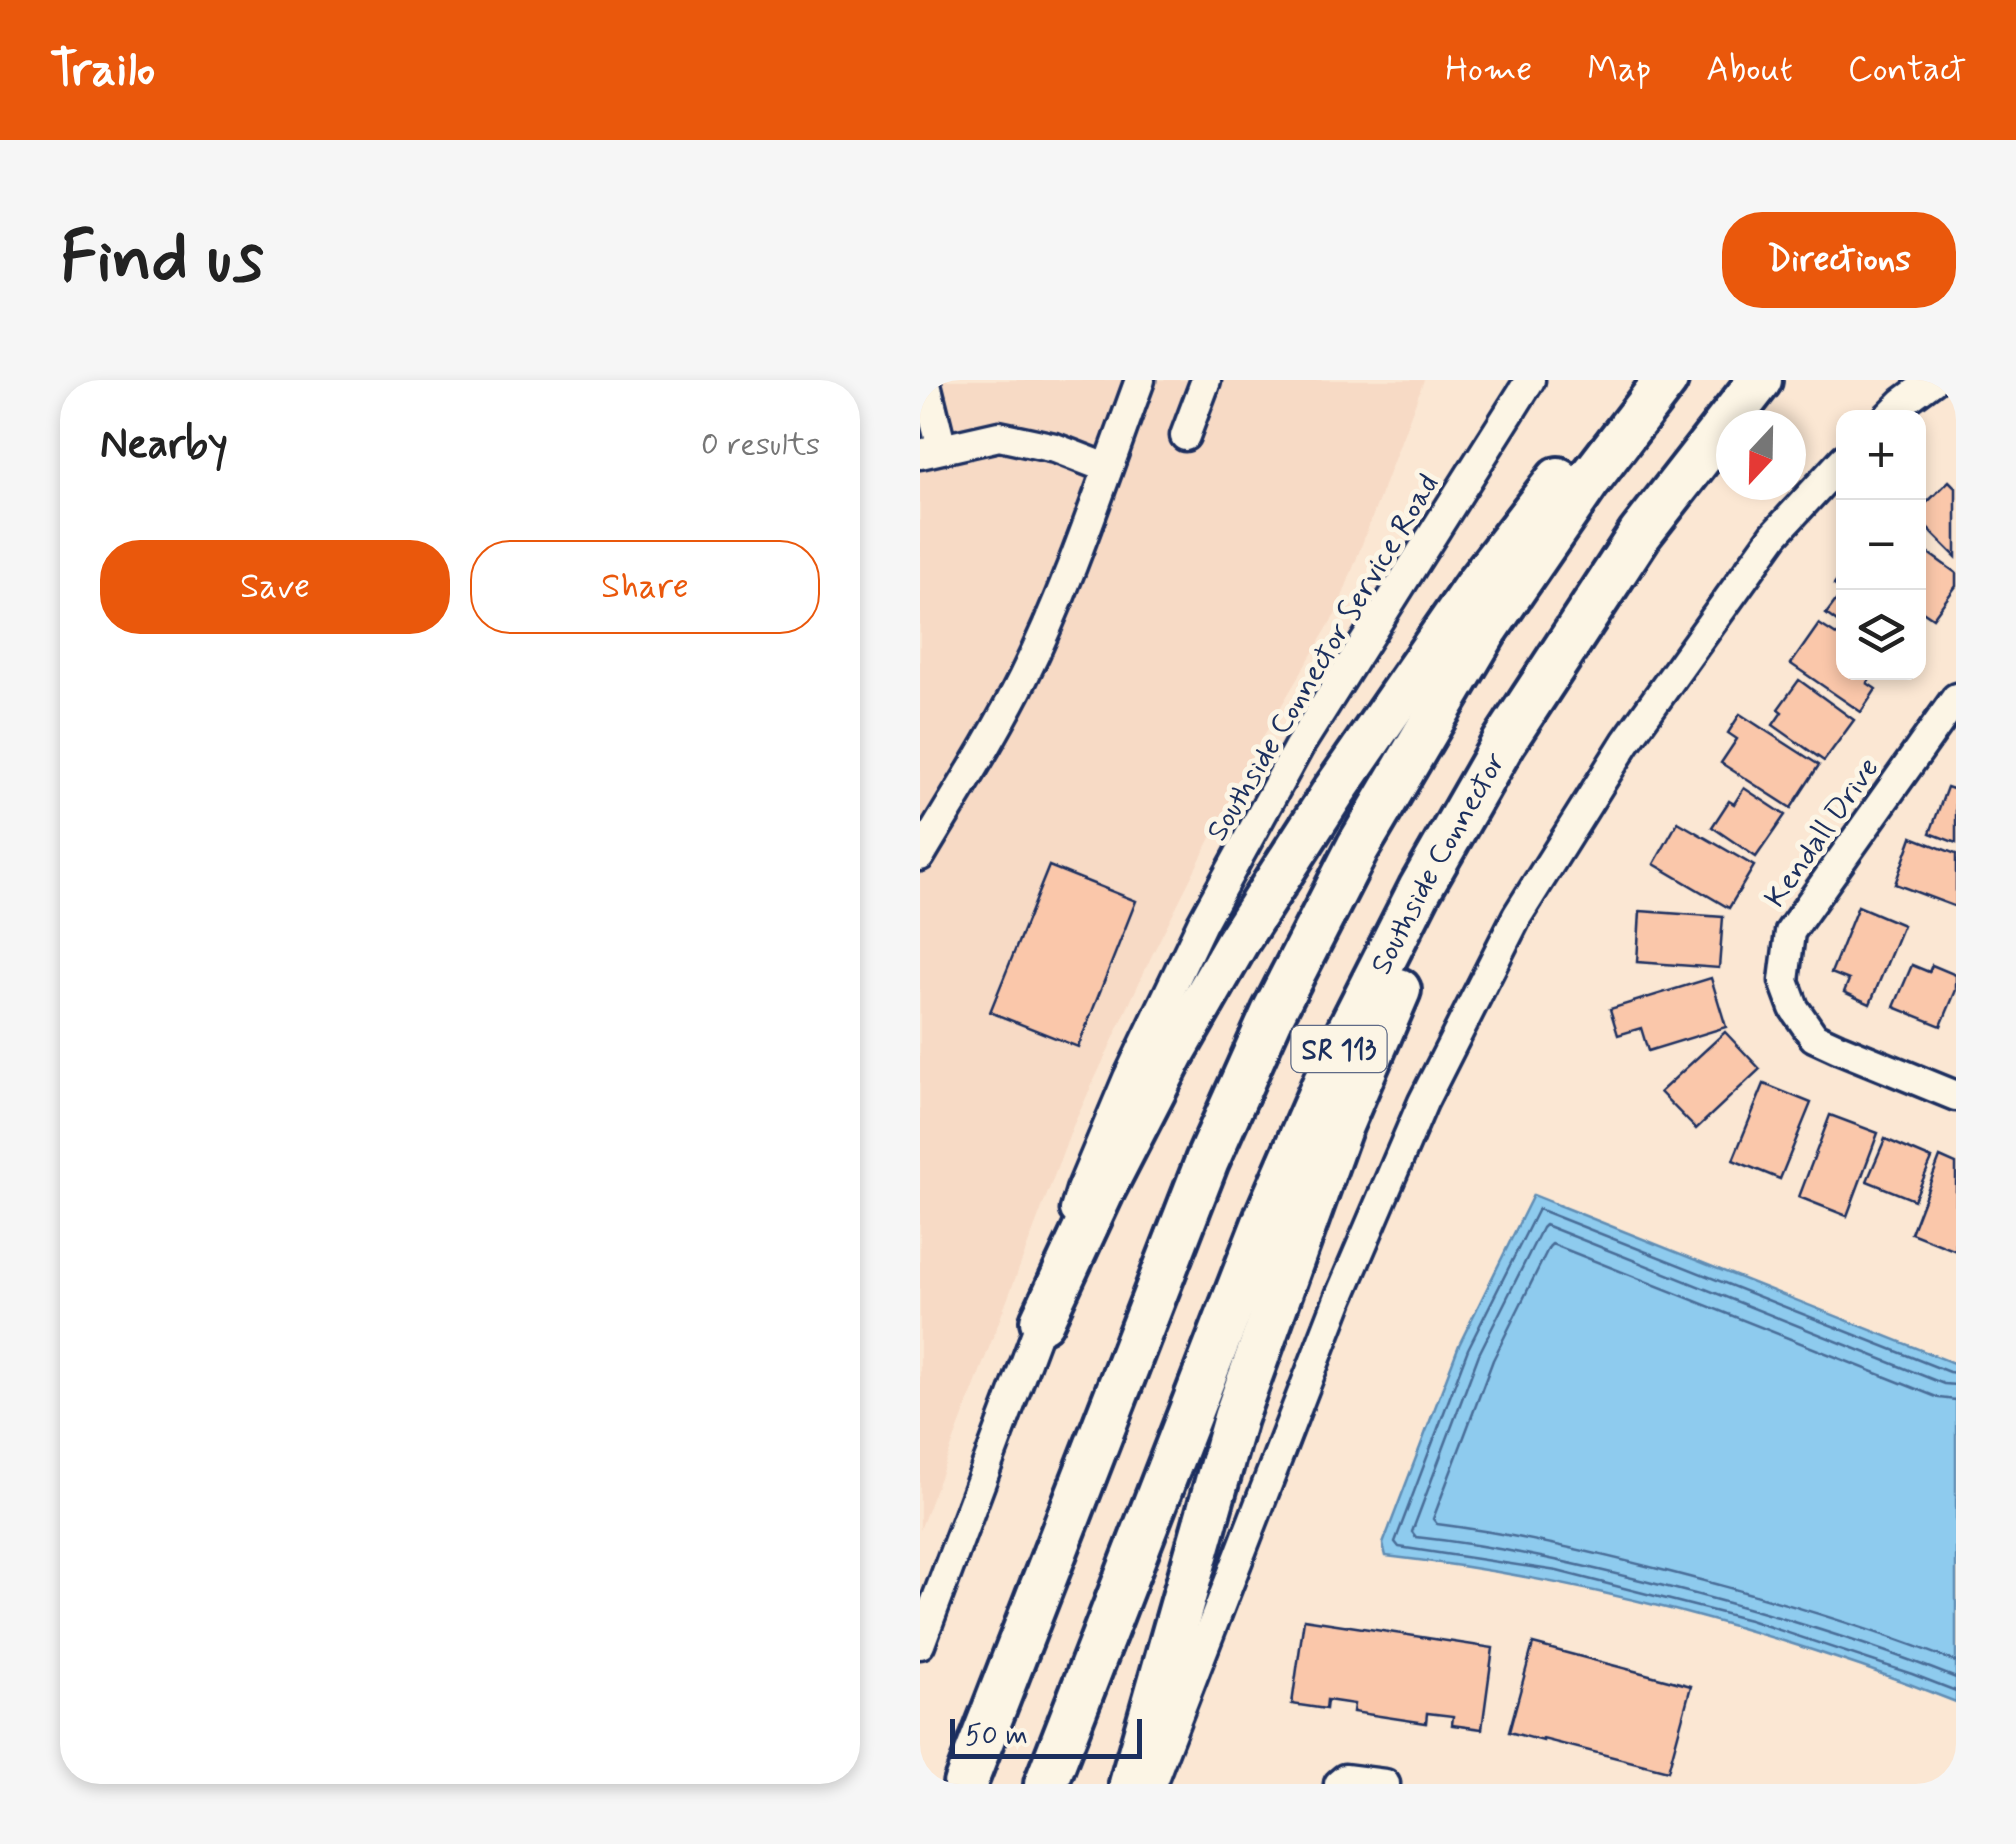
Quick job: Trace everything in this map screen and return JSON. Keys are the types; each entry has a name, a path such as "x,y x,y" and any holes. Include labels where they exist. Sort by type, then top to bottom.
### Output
{"highway":[{"path":"1042,1322 1103,1190 1175,1050 1237,942 1334,792 1550,487 1662,380"},
{"name":"SR 113","path":"965,1784 1207,1161 1274,1013 1358,847 1486,630 1662,380"},
{"name":"Southside Connector","path":"1046,1784 1266,1215 1340,1047 1420,889 1504,742 1640,534 1760,380"},
{"path":"1132,1784 1235,1418 1340,1128 1392,1003 1474,838 1708,446"}],"street":[{"path":"925,380 931,451 998,436 1055,448 1107,468"},
{"path":"920,856 1024,676 1072,564 1140,380"},
{"path":"1185,436 1206,380"},
{"name":"Southside Connector Service Road","path":"920,1644 1042,1322 1081,1190 1128,1078 1202,923 1298,748 1530,380"},
{"path":"1895,410 1933,380"},
{"path":"1151,1784 1340,1296 1423,1102 1518,916 1626,742 1775,534 1836,469"},
{"name":"Kendall Drive","path":"1956,698 1790,932 1784,982 1794,1008 1814,1036 1956,1096"},
{"path":"1339,1784 1345,1779 1385,1784"}],"shaded area":[{"path":"920,380 1424,380 1336,613 1253,754 1152,955 1073,1126 920,1530"}],"water":[{"path":"1533,1195 1956,1364 1956,1702 1818,1652 1676,1610 1531,1578 1386,1556 1383,1544 1459,1345"}],"building":[{"path":"1949,481 1956,488 1956,557 1926,527 1926,503"},
{"path":"1926,551 1956,573 1956,586 1933,618 1926,613"},
{"path":"1836,600 1836,621 1826,614"},
{"path":"1819,624 1836,635 1836,680 1869,680 1867,683 1876,689 1861,712 1791,664"},
{"path":"1799,680 1854,720 1824,761 1773,725 1782,712 1778,709"},
{"path":"1740,714 1819,765 1791,808 1721,763 1737,739 1728,733"},
{"path":"1947,787 1956,790 1956,843 1930,833"},
{"path":"1744,788 1785,815 1756,857 1712,827 1729,801 1734,804"},
{"path":"1678,822 1754,866 1729,908 1654,864"},
{"path":"1912,837 1956,854 1956,907 1895,884"},
{"path":"1049,866 1136,901 1078,1047 990,1012"},
{"path":"1858,906 1903,925 1870,1004 1844,992 1849,980 1831,973"},
{"path":"1640,911 1723,917 1719,968 1637,962"},
{"path":"1912,965 1929,972 1932,965 1956,975 1956,990 1941,1026 1894,1007"},
{"path":"1711,978 1726,1027 1648,1051 1641,1028 1618,1035 1610,1009"},
{"path":"1725,1032 1760,1069 1696,1129 1660,1092"},
{"path":"1764,1084 1811,1103 1780,1179 1733,1160"},
{"path":"1830,1115 1878,1133 1847,1216 1799,1197"},
{"path":"1885,1139 1932,1159 1914,1200 1867,1181"},
{"path":"1940,1157 1956,1164 1956,1251 1911,1233"},
{"path":"1304,1619 1493,1648 1482,1729 1452,1725 1453,1716 1427,1713 1426,1723 1353,1712 1354,1704 1327,1700 1326,1709 1292,1704"},
{"path":"1533,1644 1691,1686 1668,1771 1509,1732"}]}
